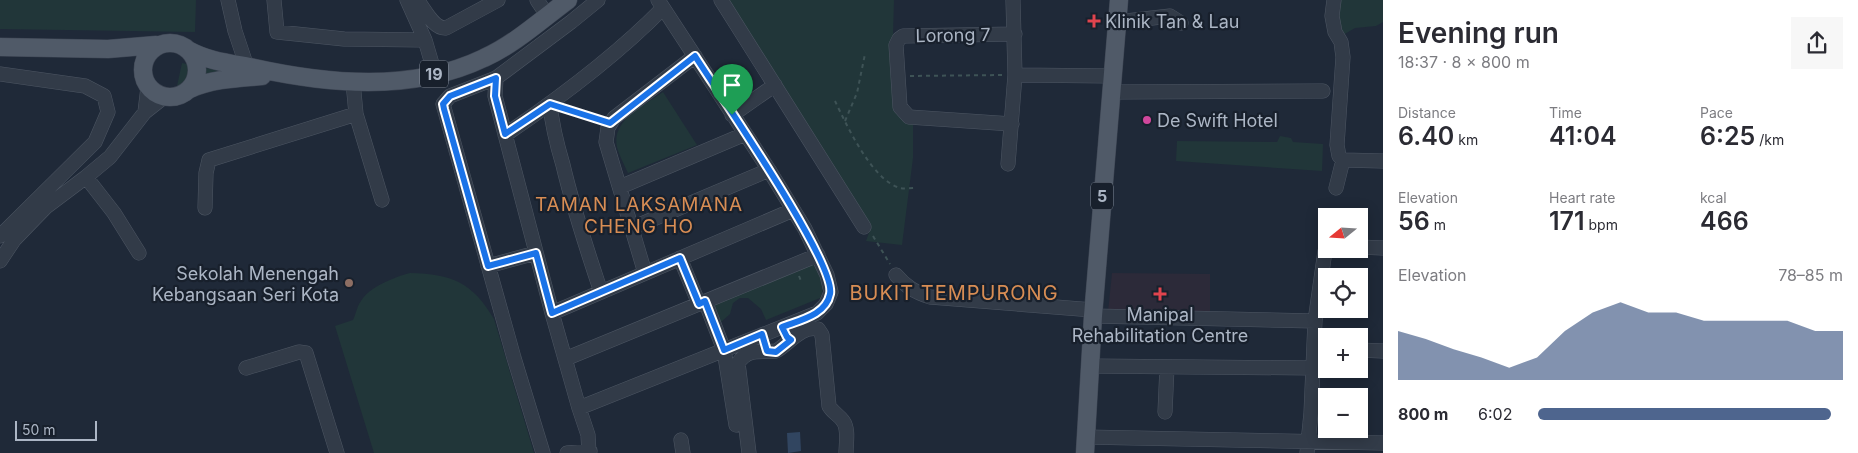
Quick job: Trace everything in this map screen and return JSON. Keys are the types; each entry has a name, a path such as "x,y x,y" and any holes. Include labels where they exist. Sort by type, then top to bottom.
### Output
{"main road":[{"name":"19","path":"188,50 208,59 313,79 353,82 395,80 460,68 484,58 509,44 568,0"},
{"name":"5","path":"1085,445 1093,313 1119,0"},
{"path":"0,47 108,49 172,43 181,45 188,50 196,65 195,82 190,89"},
{"path":"146,82 144,60 156,45"},
{"path":"108,49 126,57 155,94 164,97 173,98 182,95 198,85 236,78 280,74"}],"street":[{"path":"228,0 235,31 248,67"},
{"path":"274,0 276,32 344,39 425,40"},
{"path":"407,0 425,40 435,74"},
{"path":"422,2 436,26 446,28 498,0"},
{"path":"537,0 547,16"},
{"path":"543,453 516,368 443,104 450,96 496,78 598,0"},
{"path":"721,0 864,227"},
{"path":"1008,164 1015,75 1013,0"},
{"path":"1334,0 1332,16 1335,32 1341,42 1343,57 1337,145 1339,156 1343,160 1383,161"},
{"path":"505,134 550,104 636,36 660,4 805,228 828,275 831,292 826,304 817,313 579,408"},
{"path":"1117,22 1170,16 1177,23 1181,23"},
{"name":"Lorong 7","path":"1012,124 909,117 900,107 896,45 903,36 1015,34"},
{"path":"645,273 606,142 610,123 695,56"},
{"path":"0,74 85,86 104,96 108,112 96,142 0,236"},
{"path":"1015,75 1112,84 1323,91"},
{"path":"496,78 495,96 552,313 588,434 590,452 567,453"},
{"path":"145,112 146,82"},
{"path":"353,82 356,114 382,200"},
{"path":"732,115 775,85"},
{"path":"0,261 14,240 46,207 110,156 145,112 164,97"},
{"path":"550,104 552,122 568,187 601,292"},
{"path":"206,208 206,173 209,160 356,114"},
{"path":"620,187 745,134"},
{"path":"1336,188 1343,160"},
{"path":"632,228 769,170"},
{"path":"86,177 114,213 139,253"},
{"path":"552,313 793,210"},
{"path":"1368,247 1383,248"},
{"path":"488,266 536,253"},
{"path":"565,359 818,255"},
{"path":"680,258 724,350 740,453"},
{"path":"1318,336 1316,321 1325,258"},
{"path":"896,275 905,286 917,293 930,297 1093,313 1316,321"},
{"path":"782,327 787,337 791,340"},
{"path":"749,453 738,363 741,358 757,351 776,352 801,332 813,328 818,329 822,336 829,406 833,413 843,420 846,429 846,453"},
{"path":"762,334 767,351"},
{"path":"1368,350 1383,351"},
{"path":"246,368 299,352 306,353 337,453"},
{"path":"1307,448 1313,368 1318,355"},
{"path":"1090,366 1313,368"},
{"path":"1165,412 1167,367"},
{"path":"1085,445 1307,448 1383,443"}],"path":[{"path":"845,122 857,93 865,54"},
{"path":"898,76 1015,75"},
{"path":"835,101 861,151 883,178 900,188 916,188"},
{"path":"550,104 610,123"},
{"path":"864,227 874,237 896,275"}],"shaded area":[{"name":"Manipal Rehabilitation Centre","path":"1112,273 1210,274 1210,314 1108,312"}],"green space":[{"path":"0,0 196,0 195,32 0,29"},
{"path":"725,0 894,0 895,107 913,122 913,158 902,245 866,241 870,230 854,202"},
{"path":"1338,0 1383,0 1383,22 1376,26 1355,28 1343,35 1337,9"},
{"path":"182,63 235,74 200,78 177,86"},
{"path":"663,92 697,145 628,173 617,147 619,129 631,114"},
{"path":"1280,136 1291,138 1293,142 1323,144 1322,171 1176,161 1177,141 1277,142"},
{"path":"814,261 823,284 820,298 766,320 761,309 748,298 740,298 733,303 730,314 721,322 715,320 712,302"},
{"path":"410,273 438,275 460,282 478,296 486,306 494,319 534,453 374,453 335,326 353,320 360,303 370,291 390,280"}],"water":[{"path":"800,432 801,451 788,453 787,433"}],"place":[{"name":"Klinik Tan & Lau","path":"1094,21"},
{"name":"De Swift Hotel","path":"1147,120"},
{"name":"Sekolah Menengah Kebangsaan Seri Kota","path":"349,283"},
{"name":"Manipal Rehabilitation Centre","path":"1160,294"}],"district":[{"name":"TAMAN LAKSAMANA CHENG HO","path":"639,215"},
{"name":"BUKIT TEMPURONG","path":"954,293"}],"route":[{"path":"695,56 732,115 805,228 828,275 831,292 826,304 817,313 782,327 784,333 791,340 776,352 767,351 762,334 724,350 705,301 699,304 680,258 552,313 536,253 488,266 443,104 450,96 496,78 495,96 505,134 550,104 610,123 695,56"}]}
